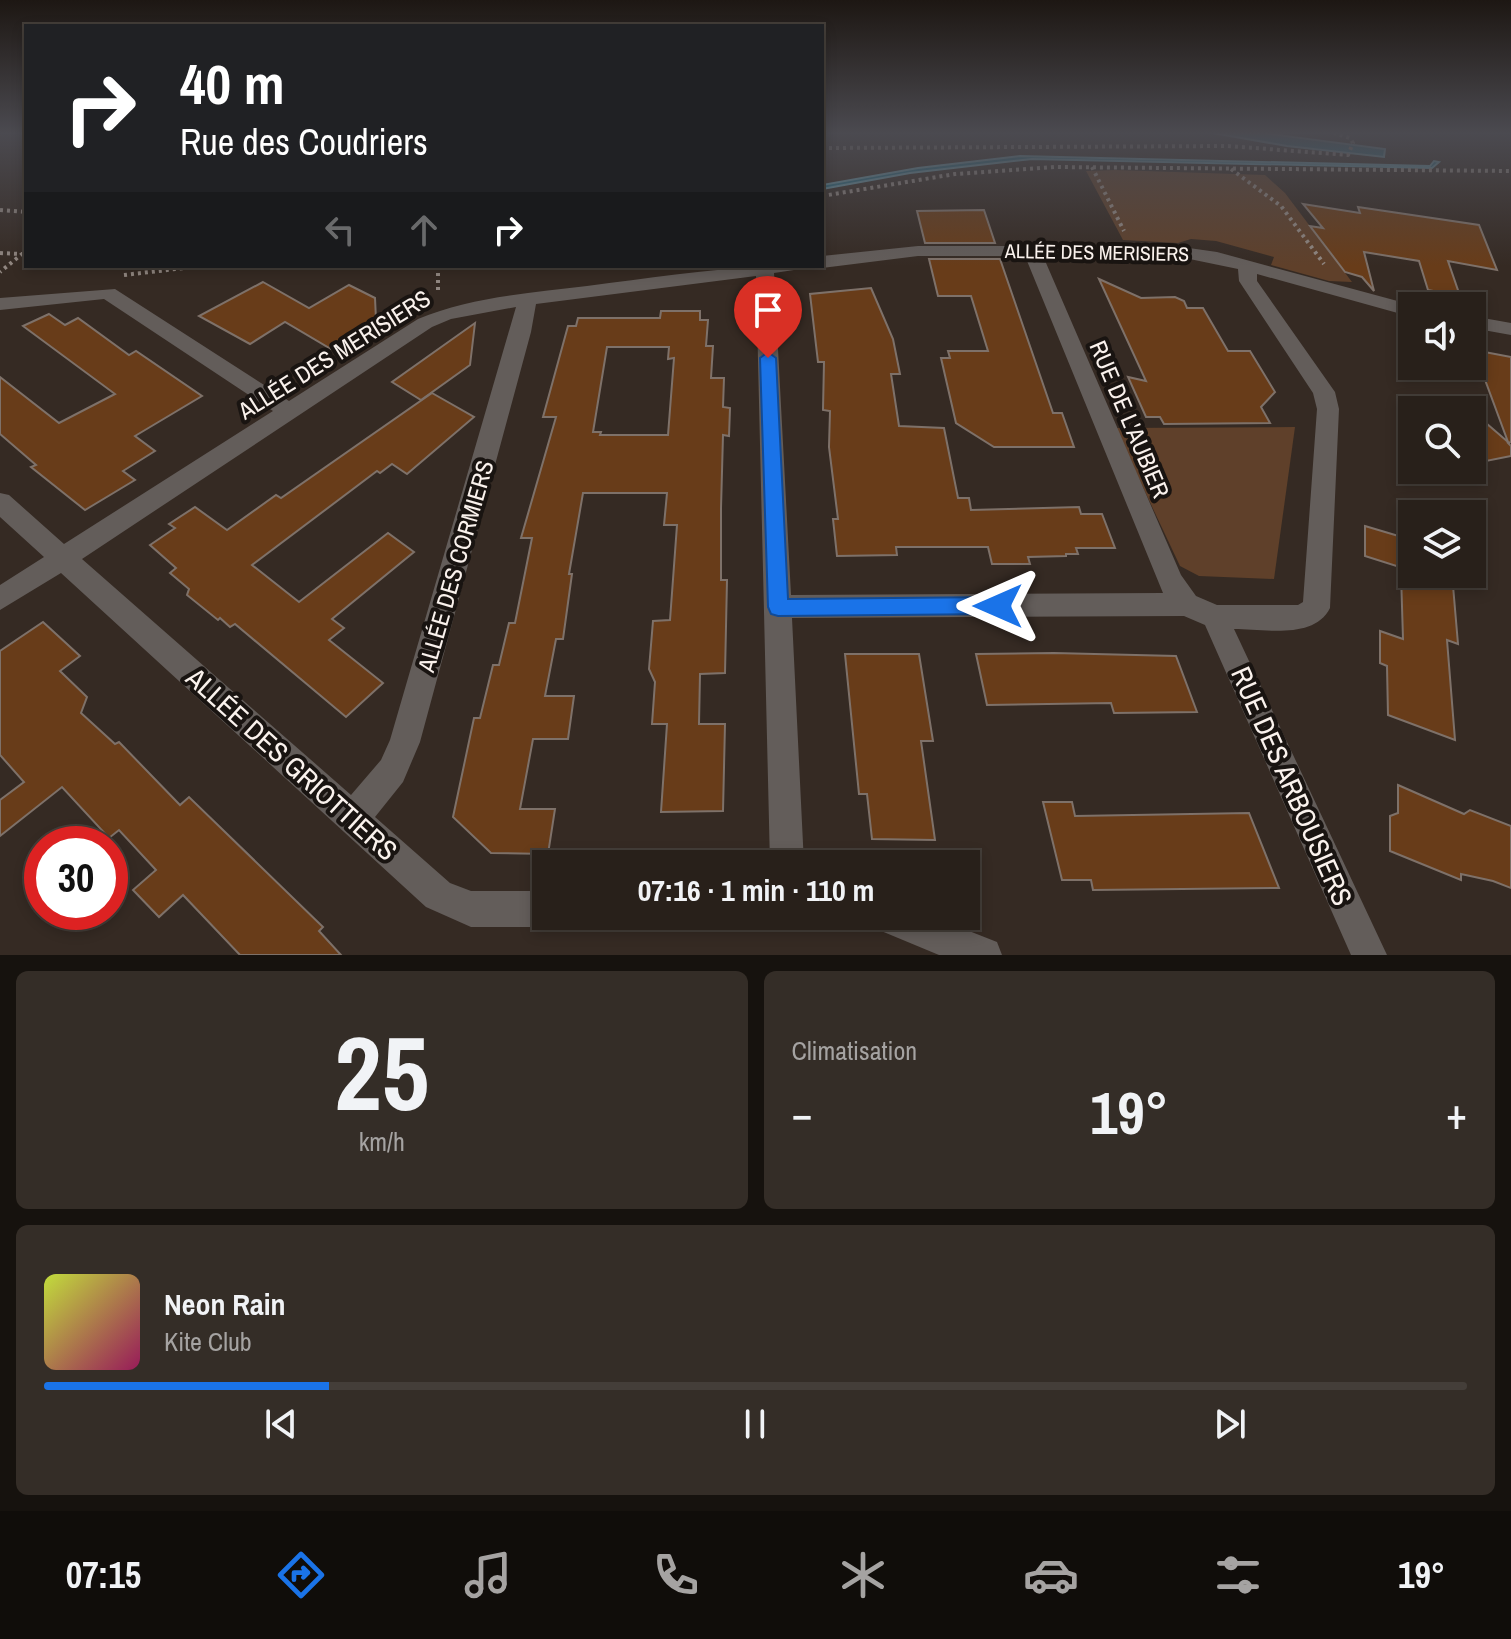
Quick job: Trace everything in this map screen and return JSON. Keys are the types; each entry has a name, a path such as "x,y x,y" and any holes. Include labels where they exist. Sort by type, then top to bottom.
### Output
{"street":[{"name":"ALLÉE DES MERISIERS","path":"824,262 918,251 1175,251 1247,266 1398,307"},
{"name":"RUE DE L'AUBIER","path":"1032,251 1170,581 1186,604"},
{"path":"778,607 1186,604 1215,617 1303,617 1316,608 1328,409 1324,392 1254,292 1245,274 1247,266"},
{"name":"ALLÉE DES MERISIERS","path":"0,599 425,323 446,314 527,299 774,268"},
{"path":"774,268 766,277 787,850"},
{"path":"0,304 108,293 289,411"},
{"name":"ALLÉE DES CORMIERS","path":"352,819 392,771 405,742 521,332 527,299"},
{"path":"1486,325 1511,329"},
{"name":"ALLÉE DES GRIOTTIERS","path":"0,502 438,895 471,909 532,909"},
{"name":"RUE DES ARBOUSIERS","path":"1215,617 1369,955"},
{"path":"921,930 984,955"}],"path":[{"path":"824,196 933,178"},
{"path":"1097,178 1129,241"},
{"path":"1243,178 1281,206 1327,268 1314,264"},
{"path":"0,210 24,212"},
{"path":"0,253 24,254"},
{"path":"0,272 24,254"}],"shaded area":[{"path":"1090,178 1268,178 1285,193 1352,282 1329,281 1271,265 1274,257 1216,241 1191,239 1178,243 1123,240"},
{"path":"1295,427 1274,579 1199,576 1180,566 1115,428"}],"water":[{"path":"864,178 885,178 824,189 824,185"}],"building":[{"path":"1303,204 1360,213 1358,207 1479,225 1497,270 1448,261 1459,292 1439,292 1428,290 1419,261 1364,252 1374,291 1362,277 1345,272 1310,226 1323,228"},
{"path":"984,210 995,243 925,243 917,211"},
{"path":"929,259 1000,259 1053,413 1062,413 1074,447 994,447 956,423 941,358 950,358 948,351 988,351 971,296 938,296"},
{"path":"1099,279 1141,298 1175,297 1184,301 1187,308 1203,308 1228,351 1250,351 1275,392 1261,407 1270,423 1164,424 1160,417 1146,417 1128,377 1146,381"},
{"path":"263,282 309,308 349,285 375,298 376,320 331,349 285,322 250,344 199,316"},
{"path":"871,288 893,339 900,374 891,374 899,426 944,428 958,498 969,498 971,510 1079,507 1081,514 1102,514 1115,548 1076,548 1078,554 1028,557 1030,564 992,564 988,547 896,547 897,555 837,556 833,519 838,519 829,447 830,411 823,410 824,362 818,362 810,294"},
{"path":"661,311 700,311 700,320 708,320 706,346 713,346 711,378 724,378 723,407 730,408 729,436 723,435 721,508 721,580 727,580 725,673 700,674 699,724 725,724 723,811 661,812 667,724 652,724 655,682 649,669 653,621 670,620 677,525 664,525 667,493 583,493 569,574 572,574 563,639 556,639 545,696 574,696 568,739 533,739 520,809 555,809 549,850 532,850 532,854 491,853 453,817 474,718 480,718 493,665 499,665 509,623 515,623 532,538 521,538 556,417 543,417 568,326 576,326 578,318 660,318","holes":["607,347 669,347 668,359 674,358 668,435 600,435 601,432 593,432"]},
{"path":"49,314 65,325 78,318 129,355 136,351 202,396 135,436 155,451 123,471 135,480 85,510 31,467 36,465 0,434 0,377 59,423 115,394 23,326"},
{"path":"475,323 470,365 421,400 392,382"},
{"path":"1486,352 1511,357 1511,442 1508,443 1511,456 1486,461 1486,423 1508,442 1485,380"},
{"path":"432,393 474,417 407,474 392,464 380,473 377,471 252,565 299,602 388,533 414,552 332,619 344,628 329,640 383,683 346,717 235,624 230,627 220,618 218,620 187,595 189,589 170,573 176,568 150,545 175,528 169,524 195,507 227,530 276,495 281,498"},
{"path":"1365,526 1398,536 1398,567 1365,556"},
{"path":"1401,588 1453,588 1458,644 1447,640 1455,740 1388,715 1387,666 1380,663 1380,631 1403,639"},
{"path":"43,622 80,656 60,671 87,697 81,713 115,744 119,742 180,805 189,797 323,927 319,931 341,955 240,955 183,895 159,917 133,890 156,870 128,840 128,826 98,826 62,787 0,836 0,800 24,782 0,755 0,651"},
{"path":"845,654 919,654 933,741 921,741 935,840 872,839 867,794 859,794"},
{"path":"976,654 1176,656 1197,712 1114,713 1111,703 987,705"},
{"path":"1398,785 1464,814 1470,810 1511,826 1511,888 1461,874 1461,880 1390,851 1390,816 1398,813"},
{"path":"1043,802 1072,802 1075,816 1249,813 1279,888 1093,890 1091,880 1062,880"}],"route":[{"path":"768,358 778,607 998,606"}]}
